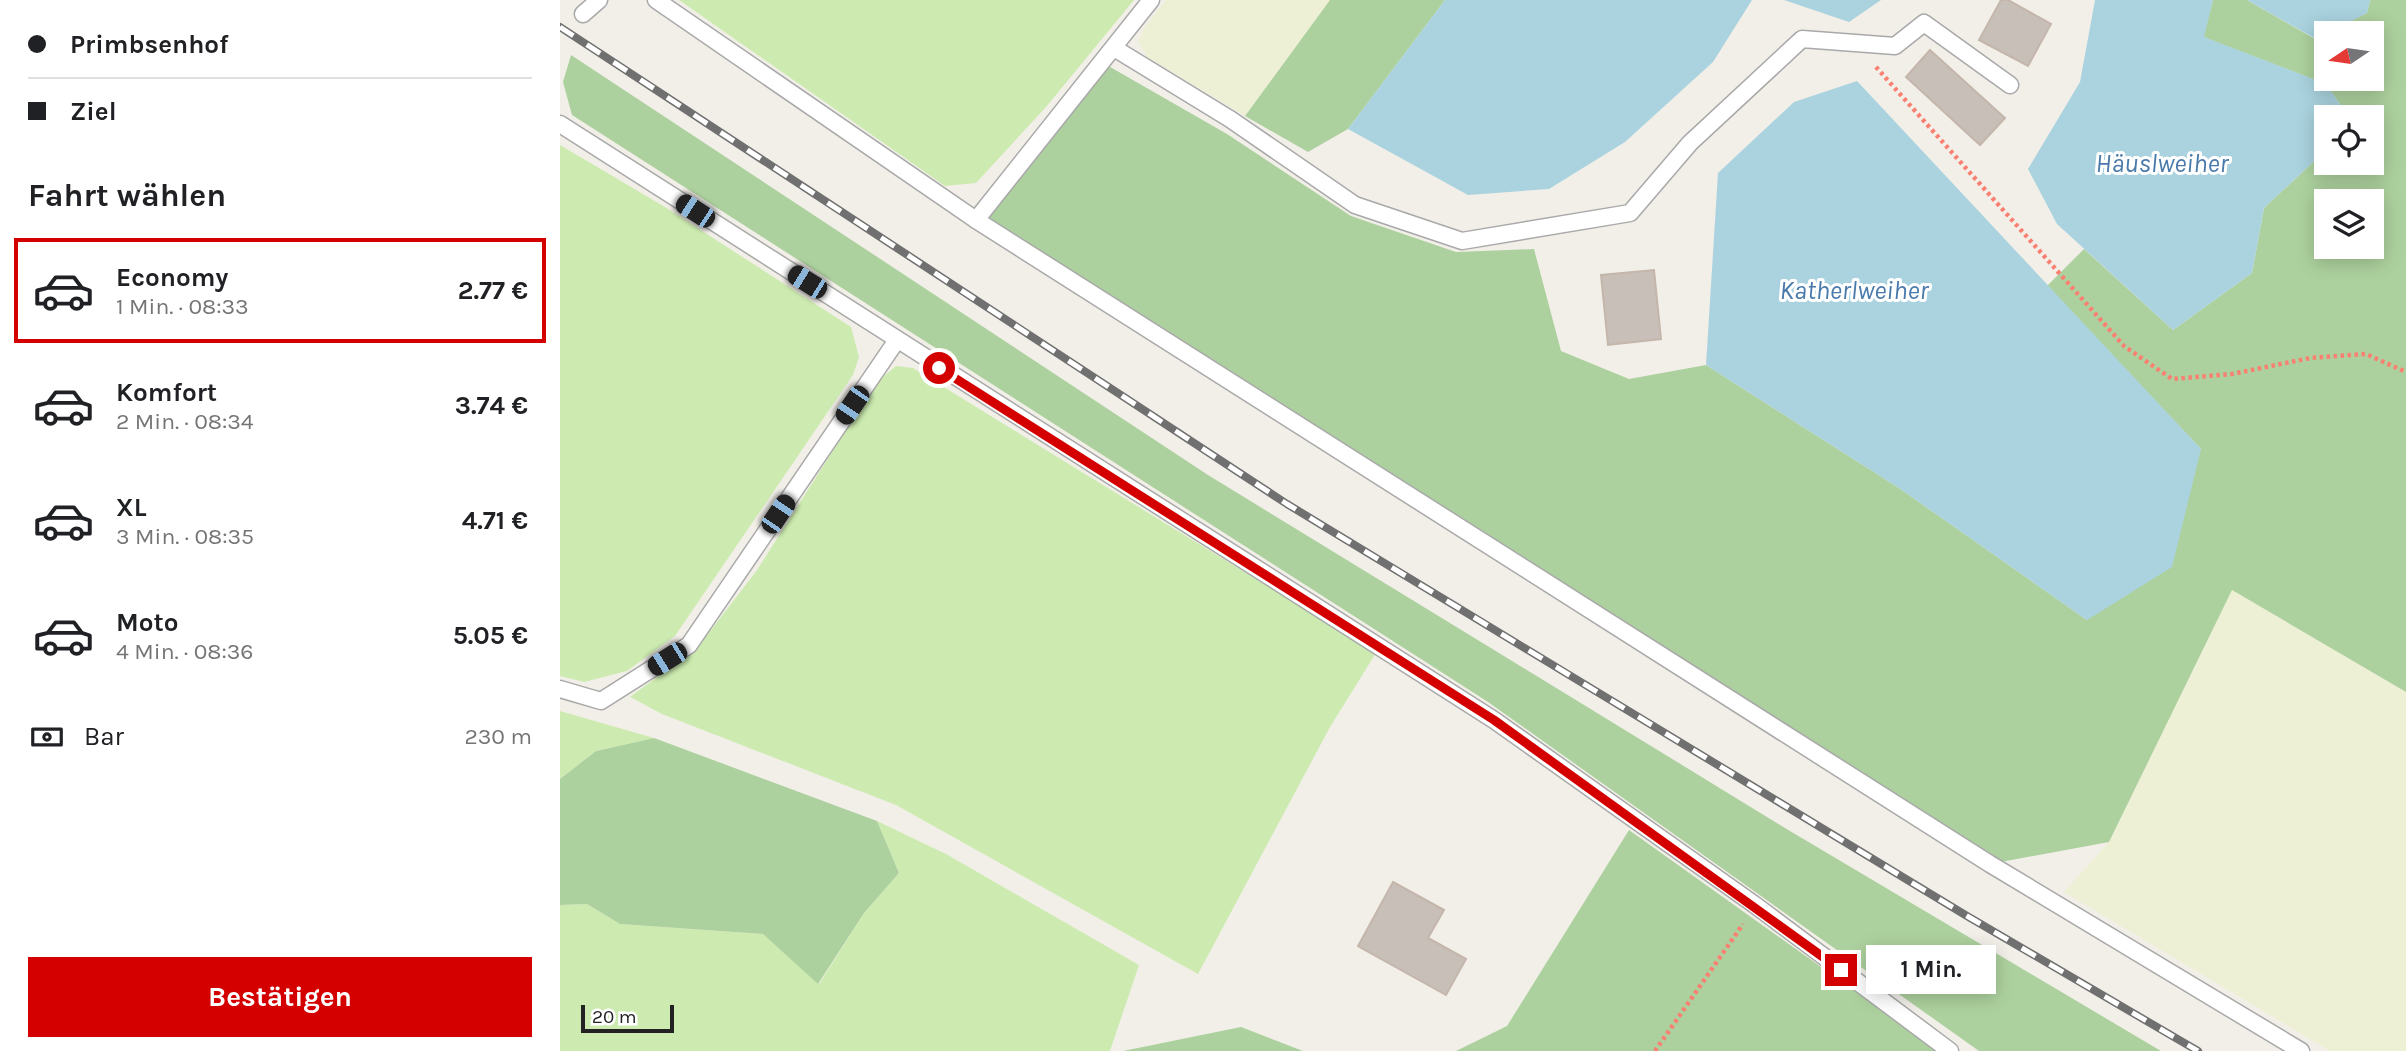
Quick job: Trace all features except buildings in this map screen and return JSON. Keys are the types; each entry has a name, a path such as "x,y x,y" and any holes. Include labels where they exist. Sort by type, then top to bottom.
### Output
{"lane":[{"path":"583,14 599,0"},
{"path":"656,0 976,220 1990,864 2301,1051"},
{"path":"976,220 1151,0"},
{"path":"1114,48 1230,119 1355,205 1462,241 1630,213 1690,143 1802,39 1895,46 1924,23 2010,85"},
{"path":"560,124 1494,720 1637,824 1755,905 1950,1051"},
{"path":"560,689 601,701 689,645 897,340"}],"path":[{"path":"1856,44 2124,346 2172,379 2232,374 2310,358 2365,354 2406,372"},
{"path":"1655,1051 1755,905"}],"green space":[{"path":"679,0 1134,0 1046,107 976,183 945,186"},
{"path":"1166,0 1330,0 1245,116 1147,57 1138,42 1144,28"},
{"path":"1330,0 1445,0 1348,129 1308,152 1245,116"},
{"path":"2213,0 2247,0 2314,38 2314,79 2203,37"},
{"path":"2370,0 2406,0 2406,692 2232,590 2109,842 1990,864 976,220 1105,64 1227,134 1351,216 1456,252 1534,249 1561,351 1629,379 1706,365 1899,488 2087,620 2201,449 2047,286 2084,249 2173,330 2252,273 2264,208 2314,161 2314,175 2384,175 2384,105 2341,105 2331,91 2384,91 2384,21 2351,21 2367,13"},
{"path":"571,55 1208,475 1790,831 2161,1051 1979,1051 1488,702 572,115 563,82"},
{"path":"560,145 665,207 851,327 859,357 853,375 675,636 627,671 584,682 560,676"},
{"path":"896,366 913,368 1376,653 1330,727 1198,974 896,805 662,714 630,697 687,655 708,634 757,570 876,383"},
{"path":"2232,590 2406,692 2406,1051 2330,1051 2064,892 2109,842"},
{"path":"560,711 654,738 596,751 560,779"},
{"path":"654,738 877,821 899,873 864,913 818,984 763,934 620,924 587,904 560,905 560,779 596,751"},
{"path":"877,821 946,854 1139,965 1110,1051 560,1051 560,905 587,904 620,924 763,934 819,984 864,913 899,873"},
{"path":"1629,830 1939,1051 1456,1051 1507,1026"},
{"path":"1241,1027 1303,1051 1123,1051"}],"water":[{"path":"1445,0 1752,0 1713,62 1625,142 1549,189 1468,195 1348,129"},
{"path":"1784,0 1881,0 1849,22"},
{"name":"Häuslweiher","path":"2095,0 2213,0 2204,37 2314,79 2314,91 2331,91 2341,105 2314,105 2314,161 2264,208 2252,273 2173,330 2057,224 2028,169 2080,82"},
{"path":"2247,0 2370,0 2367,13 2351,21 2314,21 2314,38"},
{"name":"Katherlweiher","path":"1857,81 2201,449 2172,567 2087,620 1899,488 1706,365 1718,173 1794,102"}],"railway":[{"path":"560,27 1287,504 1967,916 2198,1051"}],"route":[{"path":"939,368 1494,720 1637,824 1755,905 1841,970"}]}
